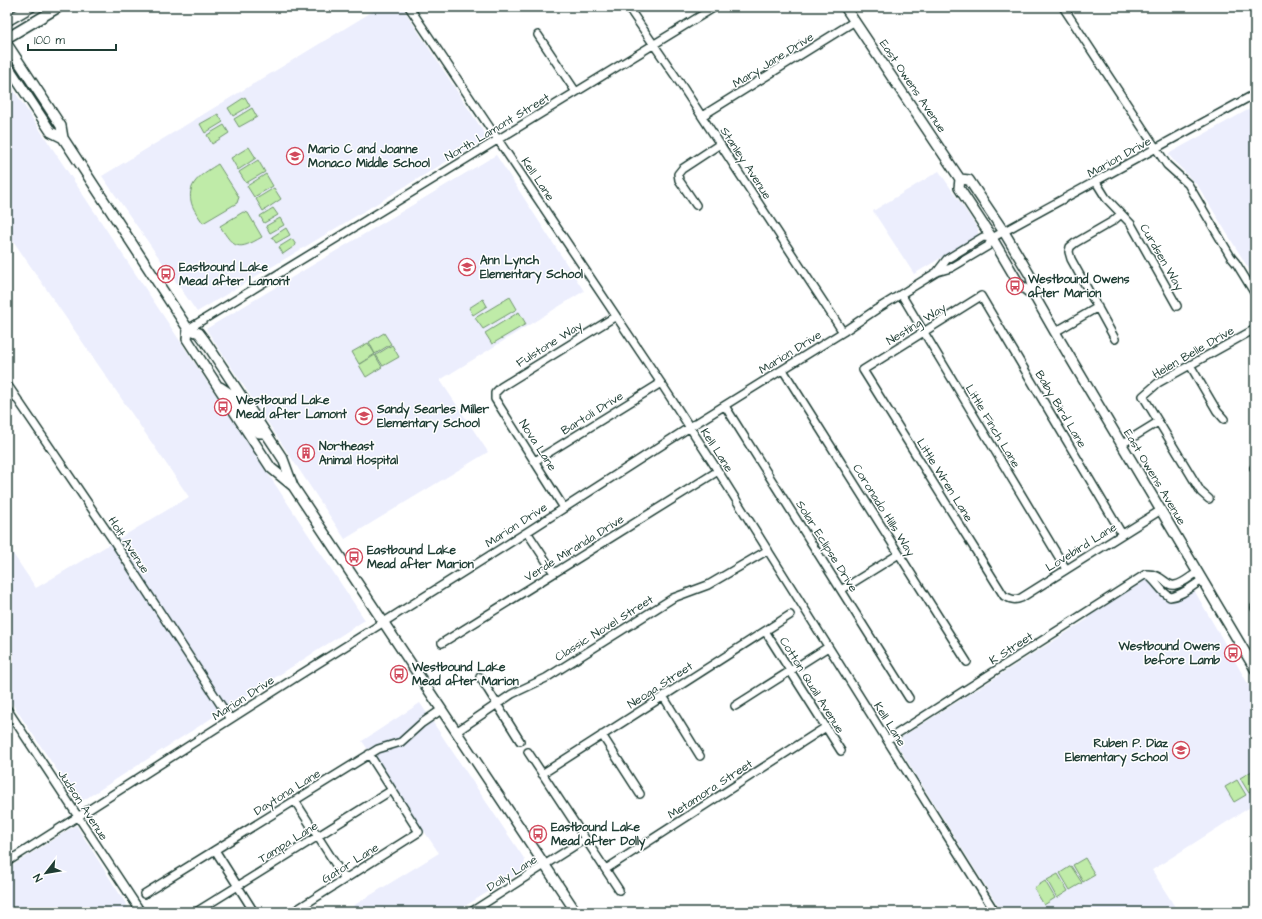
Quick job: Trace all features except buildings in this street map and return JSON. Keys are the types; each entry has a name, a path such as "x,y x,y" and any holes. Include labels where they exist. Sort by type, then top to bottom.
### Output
{"main road":[{"path":"7,21 31,7"},
{"path":"7,38 59,7"},
{"name":"East Owens Avenue","path":"845,7 960,179 959,188 992,238 1019,284 1035,297"},
{"path":"7,44 61,126 63,138 188,329 187,340 271,468 293,486"},
{"path":"7,65 51,132 63,138"},
{"name":"East Owens Avenue","path":"960,179 970,180 1004,232 1031,277 1035,297 1055,332 1255,669"},
{"path":"188,329 199,332 283,459 293,486 576,912"},
{"path":"217,385 232,395 259,433 265,433"}],"street":[{"name":"Kell Lane","path":"409,7 690,427 995,912"},
{"name":"Stanley Avenue","path":"628,7 702,116 843,332"},
{"name":"North Lamont Street","path":"188,329 715,7"},
{"path":"1063,7 1167,165 1188,184 1231,257 1255,294"},
{"name":"Mary Jane Drive","path":"702,116 855,21"},
{"path":"538,35 576,92"},
{"name":"Marion Drive","path":"7,862 901,294 937,272 951,268 988,246 992,238 1255,94"},
{"path":"696,205 679,180 678,174 682,169 720,144"},
{"name":"Curdsen Way","path":"1096,182 1106,198 1131,224 1177,306"},
{"path":"1115,339 1071,259 1069,252 1070,247 1113,221 1121,214"},
{"name":"Little Finch Lane","path":"901,294 1066,569"},
{"name":"Nesting Way","path":"863,370 981,296"},
{"name":"Baby Bird Lane","path":"981,296 1122,534"},
{"path":"1055,332 1098,308"},
{"name":"Fulstone Way","path":"495,393 501,387 616,316"},
{"name":"Helen Belle Drive","path":"1158,422 1143,396 1158,384 1255,329"},
{"path":"1190,365 1217,411 1224,419"},
{"name":"Coronado Hills Way","path":"783,370 967,662"},
{"name":"Little Wren Lane","path":"863,370 1004,596 1011,600"},
{"name":"Bartoli Drive","path":"535,461 661,383"},
{"name":"Holt Avenue","path":"7,384 115,543 230,719"},
{"name":"Nova Lane","path":"495,393 495,399 564,508"},
{"name":"Solar Eclipse Drive","path":"725,406 909,698"},
{"path":"1122,444 1158,422 1200,492 1209,499"},
{"name":"Verde Miranda Drive","path":"442,643 718,471"},
{"name":"Lovebird Lane","path":"1011,600 1021,598 1161,510"},
{"path":"528,532 554,573"},
{"name":"Classic Novel Street","path":"456,732 512,694 546,678 673,598 708,585 768,550"},
{"path":"841,590 899,554"},
{"path":"1146,574 1154,573 1170,585 1176,585 1200,576"},
{"path":"1146,574 1153,578 1165,594 1170,597 1180,595 1200,576"},
{"name":"K Street","path":"887,740 1146,574"},
{"name":"Neoga Street","path":"542,774 790,615"},
{"name":"Cotton Quail Avenue","path":"765,631 841,750"},
{"path":"735,706 828,647"},
{"path":"480,677 520,741"},
{"path":"663,696 700,756"},
{"name":"Judson Avenue","path":"7,709 141,912"},
{"name":"Daytona Lane","path":"144,894 369,754 378,749 401,742 422,723 441,710"},
{"name":"Metamora Street","path":"606,869 826,727"},
{"path":"602,735 640,794"},
{"path":"528,752 619,890"},
{"path":"369,754 392,790"},
{"name":"Gator Lane","path":"293,912 419,832 392,790"},
{"name":"Tampa Lane","path":"196,912 392,790"},
{"path":"295,800 345,880"},
{"name":"Dolly Lane","path":"471,912 586,839"},
{"path":"215,850 254,912"}],"shaded area":[{"name":"Mario C and Joanne Monaco Middle School","path":"380,7 402,7 487,137 197,312 102,176"},
{"path":"7,80 365,620 79,803 7,696 7,545 36,588 189,497 7,232"},
{"path":"1255,106 1255,279 1198,186 1168,154"},
{"name":"Sandy Searles Miller Elementary School","path":"496,155 584,291 440,380 488,452 345,539 206,329"},
{"path":"939,171 978,229 978,233 976,237 914,274 873,211"},
{"path":"1151,578 1163,598 1173,599 1194,590 1255,696 1255,804 1152,870 1178,912 1002,912 899,748 897,742 902,737 1088,619 1093,612 1146,579"},
{"path":"420,703 525,860 524,866 521,872 455,912 356,912 353,906 439,853 362,741"},
{"path":"76,825 131,912 7,912 7,869"}],"green space":[{"path":"245,97 250,106 233,116 228,108"},
{"path":"252,108 257,117 239,127 234,119"},
{"path":"218,114 223,122 205,133 200,124"},
{"path":"224,125 229,133 212,144 207,135"},
{"path":"249,147 256,158 238,170 231,158"},
{"path":"258,160 265,172 246,183 239,172"},
{"path":"218,164 239,197 237,203 203,223 192,204 190,194 194,183 207,171"},
{"path":"266,174 273,186 254,197 247,186"},
{"path":"274,188 281,199 263,211 256,199"},
{"path":"273,208 278,215 264,223 260,216"},
{"path":"243,212 248,213 262,237 242,246 233,243 220,226"},
{"path":"280,218 284,225 270,233 266,226"},
{"path":"286,228 290,235 276,243 272,237"},
{"path":"292,239 296,245 283,254 279,247"},
{"path":"510,297 517,309 483,329 475,318"},
{"path":"483,299 487,306 473,315 469,308"},
{"path":"519,312 526,324 492,344 485,333"},
{"path":"384,333 391,344 375,354 369,342"},
{"path":"368,343 375,354 359,364 352,352"},
{"path":"392,345 399,357 383,366 376,355"},
{"path":"375,355 382,367 366,377 359,365"},
{"path":"1252,771 1255,777 1255,790 1249,793 1240,778"},
{"path":"1237,780 1246,795 1234,802 1225,787"},
{"path":"1085,858 1095,875 1083,882 1073,865"},
{"path":"1071,866 1082,883 1070,890 1060,873"},
{"path":"1058,874 1068,891 1057,898 1047,880"},
{"path":"1045,881 1055,898 1044,905 1034,888"}],"place":[{"name":"Mario C and Joanne Monaco Middle School","path":"295,156"},
{"name":"Ann Lynch Elementary School","path":"467,267"},
{"name":"Eastbound Lake Mead after Lamont","path":"166,274"},
{"name":"Westbound Owens after Marion","path":"1015,286"},
{"name":"Westbound Lake Mead after Lamont","path":"223,407"},
{"name":"Sandy Searles Miller Elementary School","path":"364,416"},
{"name":"Northeast Animal Hospital","path":"306,453"},
{"name":"Eastbound Lake Mead after Marion","path":"354,557"},
{"name":"Westbound Owens before Lamb","path":"1233,653"},
{"name":"Westbound Lake Mead after Marion","path":"399,674"},
{"name":"Ruben P. Diaz Elementary School","path":"1181,750"},
{"name":"Eastbound Lake Mead after Dolly","path":"538,834"}]}
